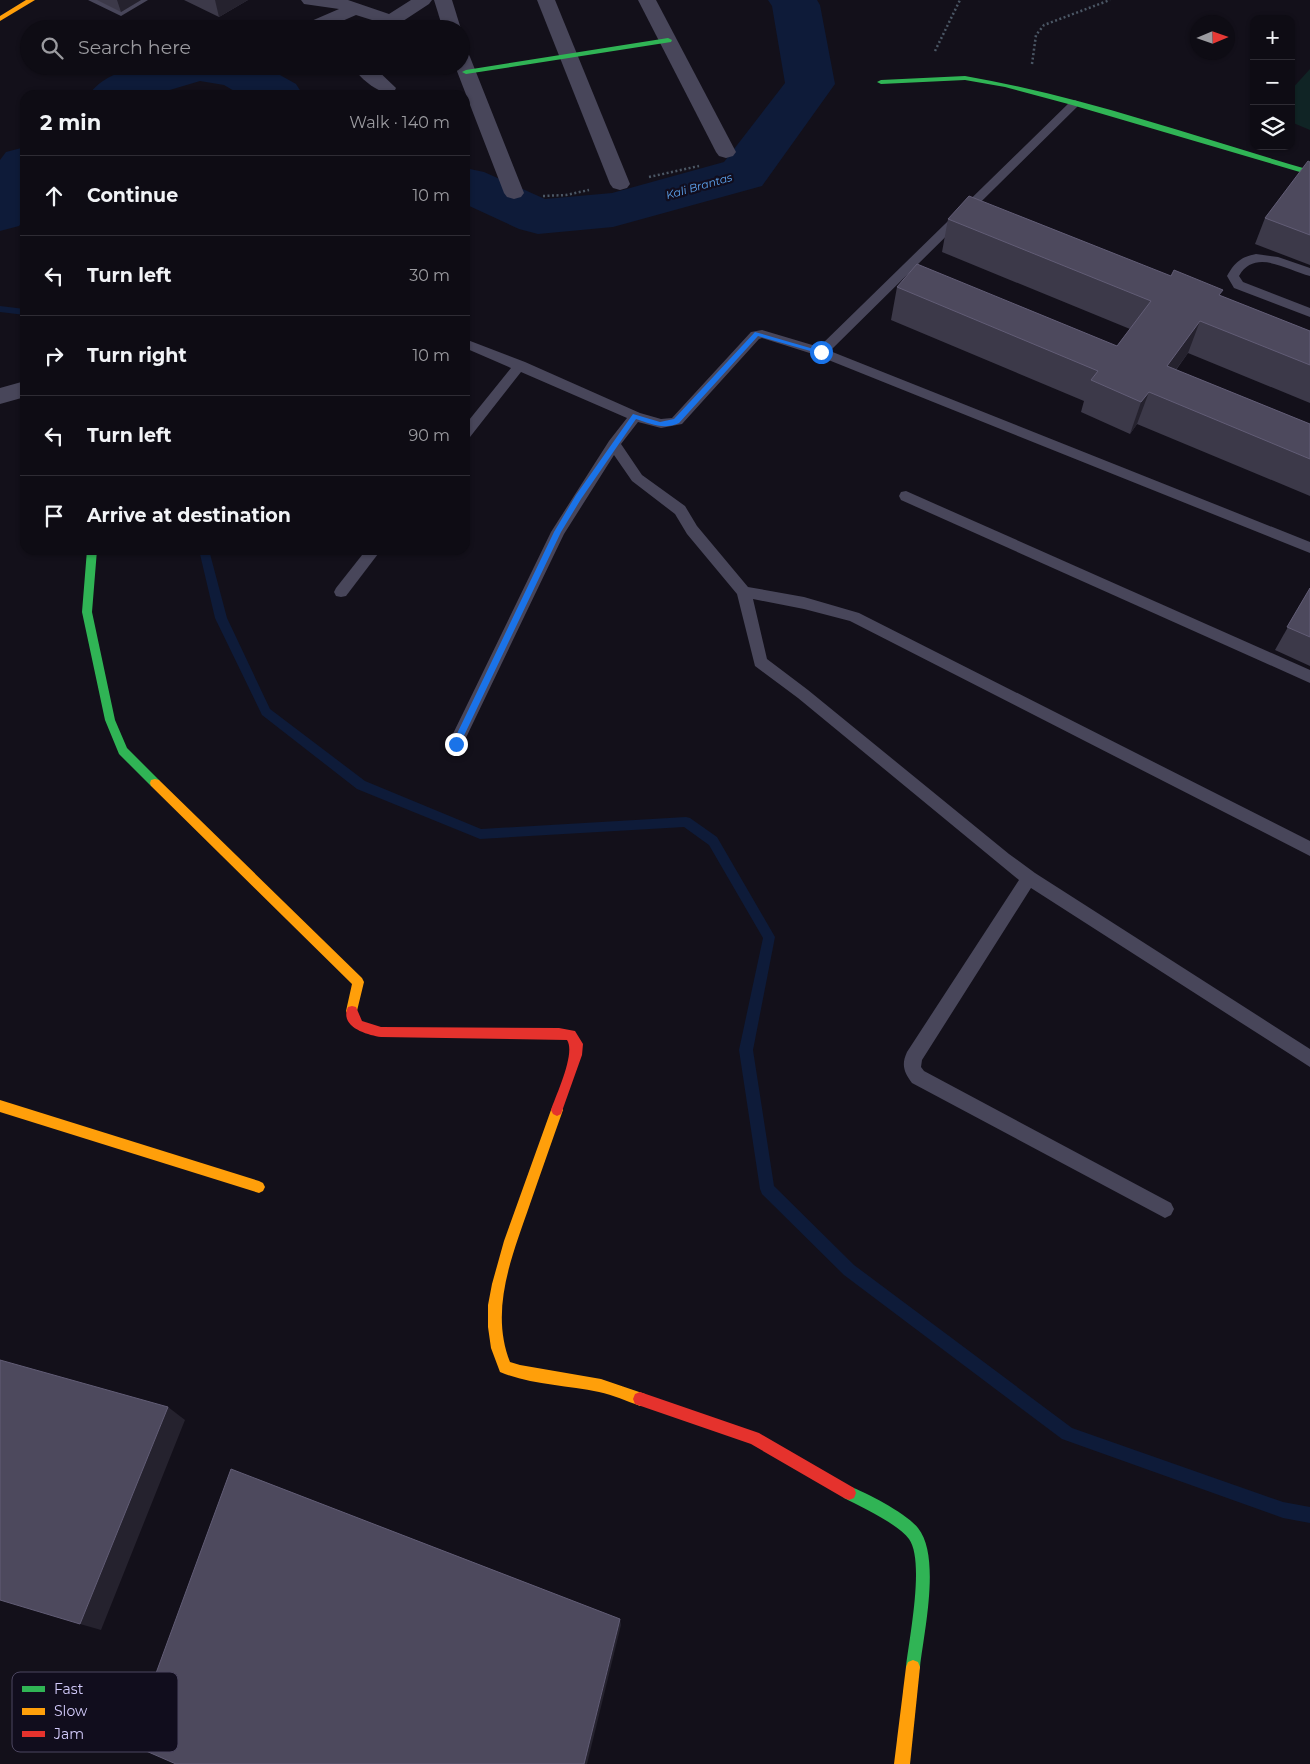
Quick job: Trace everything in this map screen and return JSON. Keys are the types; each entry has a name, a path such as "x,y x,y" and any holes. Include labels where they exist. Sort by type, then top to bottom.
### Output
{"street":[{"path":"0,19 31,0"},
{"path":"310,0 343,4 388,20"},
{"path":"393,20 423,0"},
{"path":"443,0 449,20"},
{"path":"546,0 620,184"},
{"path":"647,0 726,152"},
{"path":"331,20 356,8"},
{"path":"470,64 568,55 668,40"},
{"path":"372,75 387,88"},
{"path":"468,75 514,193"},
{"path":"882,82 922,79 983,80 1075,103 1310,173"},
{"path":"0,396 20,390"},
{"path":"92,555 87,612 110,720 124,751 358,982 352,1005 352,1017 355,1024 365,1030 381,1032 559,1033 571,1035 577,1044 576,1055 503,1263 494,1313 494,1331 498,1354 505,1367 520,1372 601,1386 754,1438 888,1515 913,1533 921,1552 923,1572 902,1764"},
{"path":"0,1106 259,1186"}],"lane":[{"path":"93,0 121,13 143,0"},
{"path":"821,352 1075,103"},
{"path":"1310,272 1255,256 1246,258 1233,276 1234,281 1238,285 1310,313"},
{"path":"470,345 659,425 671,424 677,421 757,334 821,352 1310,548"},
{"path":"470,428 520,365"},
{"path":"456,744 558,532 614,444 635,416"},
{"path":"614,444 637,478 680,510 692,530 744,592 760,662 803,694 1002,859 1310,1058"},
{"path":"906,496 1310,677"},
{"path":"340,592 370,555"},
{"path":"744,592 804,603 854,617 1310,849"},
{"path":"1029,878 913,1058 912,1069 918,1077 1165,1209"}],"path":[{"path":"922,79 960,0"},
{"path":"1027,92 1036,35 1044,25 1110,0"}],"green space":[{"path":"1310,69 1310,130 1295,124 1295,86"}],"building":[{"path":"1308,161 1310,162 1310,235 1265,218"},
{"path":"969,196 1171,276 1174,270 1223,290 1219,295 1310,331 1310,365 1200,321 1167,366 1310,424 1310,459 1149,392 1141,402 1091,380 1098,371 897,287 917,264 1117,346 1151,301 948,219"},
{"path":"1310,588 1310,637 1287,627"},
{"path":"0,1360 168,1407 80,1624 0,1600"},
{"path":"231,1469 620,1619 584,1764 176,1764 148,1752 178,1752 178,1672 156,1672"}],"waterway":[{"name":"Kali Brantas","path":"470,186 538,217 613,210 743,174 810,84 796,5 792,0"},
{"name":"Kali Brantas","path":"124,90 142,81 165,75"},
{"name":"Kali Brantas","path":"243,75 269,90"},
{"name":"Kali Brantas","path":"0,214 10,183 20,170"},
{"path":"0,309 20,311"},
{"path":"205,555 221,618 266,712 361,785 480,834 686,822 713,841 769,937 746,1050 767,1189 849,1270 1067,1434 1283,1510 1310,1515"}],"traffic: fast":[{"path":"470,71 668,40"},
{"path":"881,82 965,78 1005,85 1075,103 1310,173"},
{"path":"92,555 87,612 110,720 123,751 155,783"},
{"path":"849,1493 884,1512 909,1529 914,1534 919,1547 922,1562 922,1580 913,1667"}],"traffic: slow":[{"path":"0,19 31,0"},
{"path":"155,783 358,982 352,1011"},
{"path":"0,1106 259,1187"},
{"path":"557,1110 498,1284 494,1327 497,1348 505,1367 520,1372 601,1386 640,1399"},
{"path":"902,1764 913,1667"}],"traffic: jam":[{"path":"352,1011 355,1021 362,1027 381,1032 559,1033 571,1035 577,1044 576,1055 557,1110"},
{"path":"640,1399 754,1438 849,1493"}],"route":[{"path":"456,744 558,532 578,497 635,416 659,425 671,424 677,421 757,334 821,352"}]}
